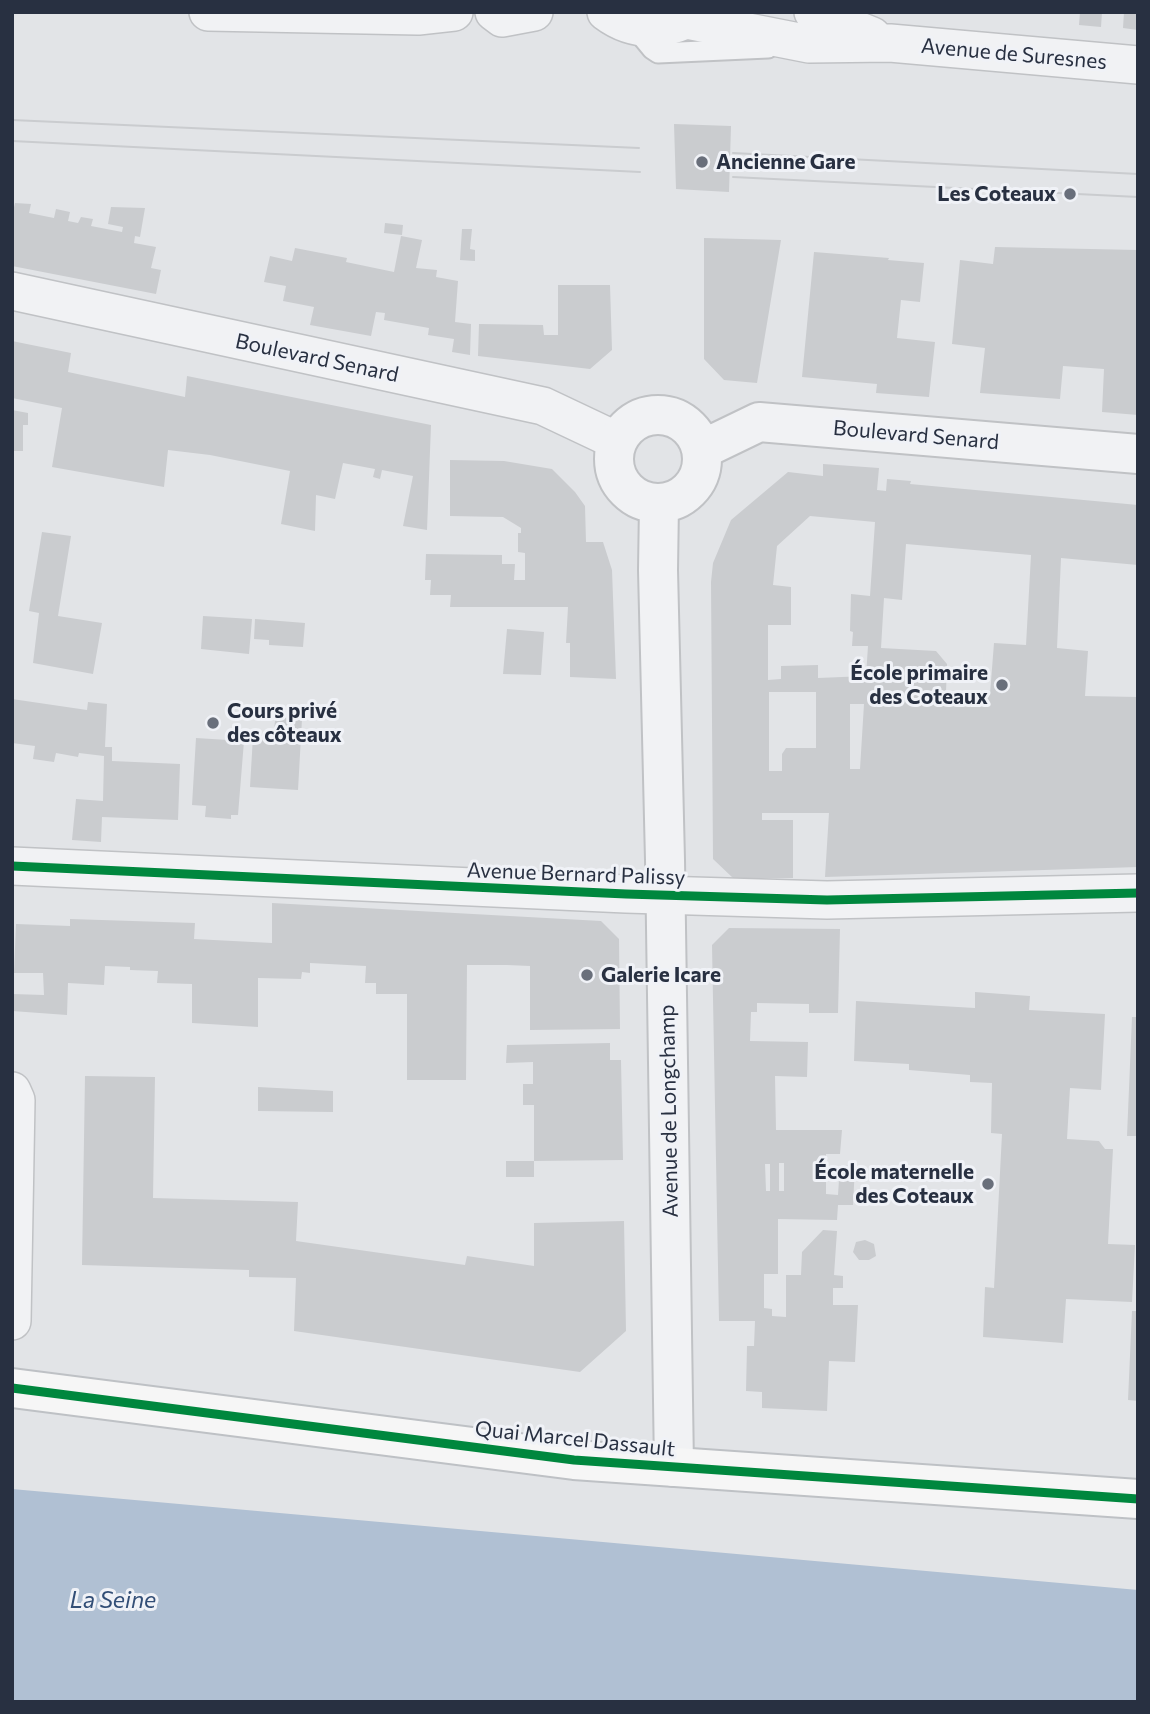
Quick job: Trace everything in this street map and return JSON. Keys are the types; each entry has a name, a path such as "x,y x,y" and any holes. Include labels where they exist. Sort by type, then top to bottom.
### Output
{"main road":[{"name":"Quai Marcel Dassault","path":"12,1388 574,1460 1138,1499"}],"street":[{"path":"208,12 379,16 454,12"},
{"path":"494,12 502,18 534,12"},
{"path":"580,12 660,28 692,16"},
{"name":"Avenue de Suresnes","path":"692,16 811,28 890,43 1138,65"},
{"name":"Boulevard Senard","path":"12,291 544,406 617,441"},
{"path":"652,415 671,416 685,424 696,436 701,450 702,464 698,479 688,491 674,500 659,504 639,500 626,491 617,478 613,456 617,441 625,429 637,420 652,415"},
{"name":"Boulevard Senard","path":"701,450 759,422 1138,454"},
{"name":"Avenue de Longchamp","path":"659,504 674,1467"},
{"name":"Avenue Bernard Palissy","path":"12,866 666,896 827,900 1138,892"},
{"path":"12,1091 16,1100 12,1321"}],"lane":[{"name":"Avenue de Suresnes","path":"620,20 658,53 700,53 811,28"}],"water":[{"name":"La Seine","path":"12,1489 1138,1590 1138,1702 12,1702"}],"building":[{"path":"1080,12 1102,12 1101,27 1079,25"},
{"path":"1124,12 1138,12 1138,30 1123,28"},
{"name":"Ancienne Gare","path":"674,124 731,126 729,192 676,189"},
{"path":"15,203 31,204 29,213 54,218 56,209 70,212 68,221 78,223 81,217 93,219 91,226 122,232 123,227 108,224 111,207 145,208 140,237 135,236 134,243 156,247 151,268 161,270 156,294 12,266 12,216"},
{"path":"385,223 403,225 402,235 384,233"},
{"path":"462,229 472,229 470,249 475,250 475,261 460,260"},
{"path":"401,236 422,240 416,268 437,270 436,277 458,281 455,322 471,324 470,355 452,352 454,339 428,335 429,328 384,320 385,313 376,312 371,336 310,325 314,307 283,301 286,286 264,282 270,256 292,261 295,248 347,258 346,262 394,272"},
{"path":"704,238 781,240 757,383 724,380 704,359"},
{"path":"995,247 1138,250 1138,415 1102,412 1104,369 1063,366 1060,399 980,393 985,348 952,344 960,260 993,264"},
{"path":"814,252 924,263 920,302 901,300 897,338 935,342 929,397 876,393 877,384 802,377"},
{"path":"558,285 610,285 612,350 590,369 478,356 479,324 543,325 544,335 558,335"},
{"path":"12,341 71,353 68,372 185,397 187,376 431,425 427,530 403,526 413,476 382,470 380,479 373,477 375,469 343,463 335,499 316,495 315,531 281,524 290,471 210,455 168,450 164,487 52,467 62,408 12,398"},
{"path":"12,410 28,413 28,425 23,425 23,451 12,451"},
{"path":"450,460 504,461 552,469 575,492 585,506 586,542 603,542 612,570 616,679 570,677 570,643 566,643 568,607 450,607 451,595 430,595 431,580 425,580 426,554 502,555 502,564 515,564 514,580 525,580 525,553 518,552 518,533 521,533 521,528 503,517 450,516"},
{"name":"École primaire des Coteaux","path":"823,464 879,468 877,490 886,491 887,479 911,481 910,484 1138,505 1138,565 1061,558 1057,648 1088,651 1085,696 1138,697 1138,867 825,877 829,813 762,813 762,820 793,820 793,878 733,878 713,859 713,563 731,520 788,472 823,476","holes":["810,516 875,522 870,596 851,594 852,646 868,646 866,676 818,678 818,665 781,666 781,679 768,680 768,625 791,625 791,587 773,585 777,546","906,544 1031,555 1026,645 994,643 990,694 946,692 947,664 936,651 881,648 884,598 902,600","769,692 816,692 816,748 786,748 782,754 782,771 769,771","850,704 864,704 860,769 850,769"]},
{"path":"42,532 71,536 58,616 102,623 93,674 33,663 39,613 29,611"},
{"path":"203,616 252,619 249,654 201,649"},
{"path":"255,619 305,623 303,647 269,645 269,640 254,639"},
{"path":"507,629 544,632 541,675 503,674"},
{"path":"12,699 87,710 88,702 107,704 105,747 112,747 112,761 180,764 178,820 102,817 101,842 72,840 76,799 103,801 104,756 79,753 78,757 56,753 54,762 33,759 35,746 12,743"},
{"path":"279,717 302,719 298,790 250,787 253,736 273,738 275,721"},
{"path":"196,738 244,741 238,815 231,815 231,819 205,817 206,806 192,805"},
{"path":"272,903 601,921 619,939 620,1029 530,1030 530,966 507,965 467,965 466,1080 407,1080 407,994 376,994 376,983 365,983 366,966 310,963 310,973 302,972 301,979 258,978 258,1027 192,1023 192,984 157,983 158,971 130,970 130,967 105,966 104,985 68,983 67,1015 12,1011 12,994 44,995 43,973 14,973 16,924 70,926 70,919 195,923 194,939 272,943"},
{"path":"729,928 840,929 838,1013 809,1013 809,1004 757,1003 757,1012 751,1012 750,1041 808,1042 807,1077 775,1076 776,1130 842,1130 840,1154 826,1154 826,1194 838,1195 840,1165 855,1166 853,1205 838,1205 837,1220 778,1219 778,1274 764,1274 764,1308 772,1309 772,1316 786,1317 786,1275 801,1275 802,1252 823,1230 837,1231 834,1275 843,1276 843,1288 833,1288 833,1305 858,1305 855,1362 829,1361 827,1411 762,1408 762,1392 746,1391 747,1346 754,1346 755,1321 719,1321 712,945","holes":["779,1163 784,1163 784,1191 779,1191","765,1164 770,1164 770,1191 766,1191"]},
{"path":"975,992 1030,996 1029,1010 1105,1014 1101,1090 1070,1088 1067,1139 1099,1141 1105,1149 1113,1149 1108,1244 1135,1245 1132,1302 1066,1299 1063,1343 983,1337 985,1287 994,1288 1002,1134 991,1133 992,1083 970,1082 970,1075 909,1070 909,1064 854,1061 856,1001 975,1008"},
{"path":"1132,1017 1138,1017 1138,1136 1127,1136"},
{"path":"610,1043 610,1060 621,1060 623,1160 534,1161 534,1105 523,1105 523,1084 533,1084 533,1062 506,1063 507,1045"},
{"path":"85,1076 155,1077 153,1198 298,1202 296,1241 465,1265 467,1256 534,1266 534,1223 624,1221 626,1331 580,1372 294,1331 296,1278 249,1277 249,1270 82,1265"},
{"path":"258,1087 333,1091 333,1112 258,1111"},
{"path":"506,1161 534,1161 534,1177 506,1177"},
{"path":"865,1240 874,1244 876,1256 869,1260 859,1260 853,1252 856,1242"},
{"path":"1132,1311 1138,1311 1138,1401 1128,1400"}],"tram line":[{"path":"12,120 639,148"},
{"path":"12,141 640,172"},
{"path":"733,153 1138,174"},
{"path":"733,177 1138,197"}],"cycle path":[{"path":"12,866 626,894 827,900 1138,893"},
{"path":"12,1388 574,1460 1138,1499"}],"place":[{"name":"Ancienne Gare","path":"702,162"},
{"name":"Les Coteaux","path":"1070,194"},
{"name":"École primaire des Coteaux","path":"1002,685"},
{"name":"Cours privé des côteaux","path":"213,723"},
{"name":"Galerie Icare","path":"587,975"},
{"name":"École maternelle des Coteaux","path":"988,1184"}]}
